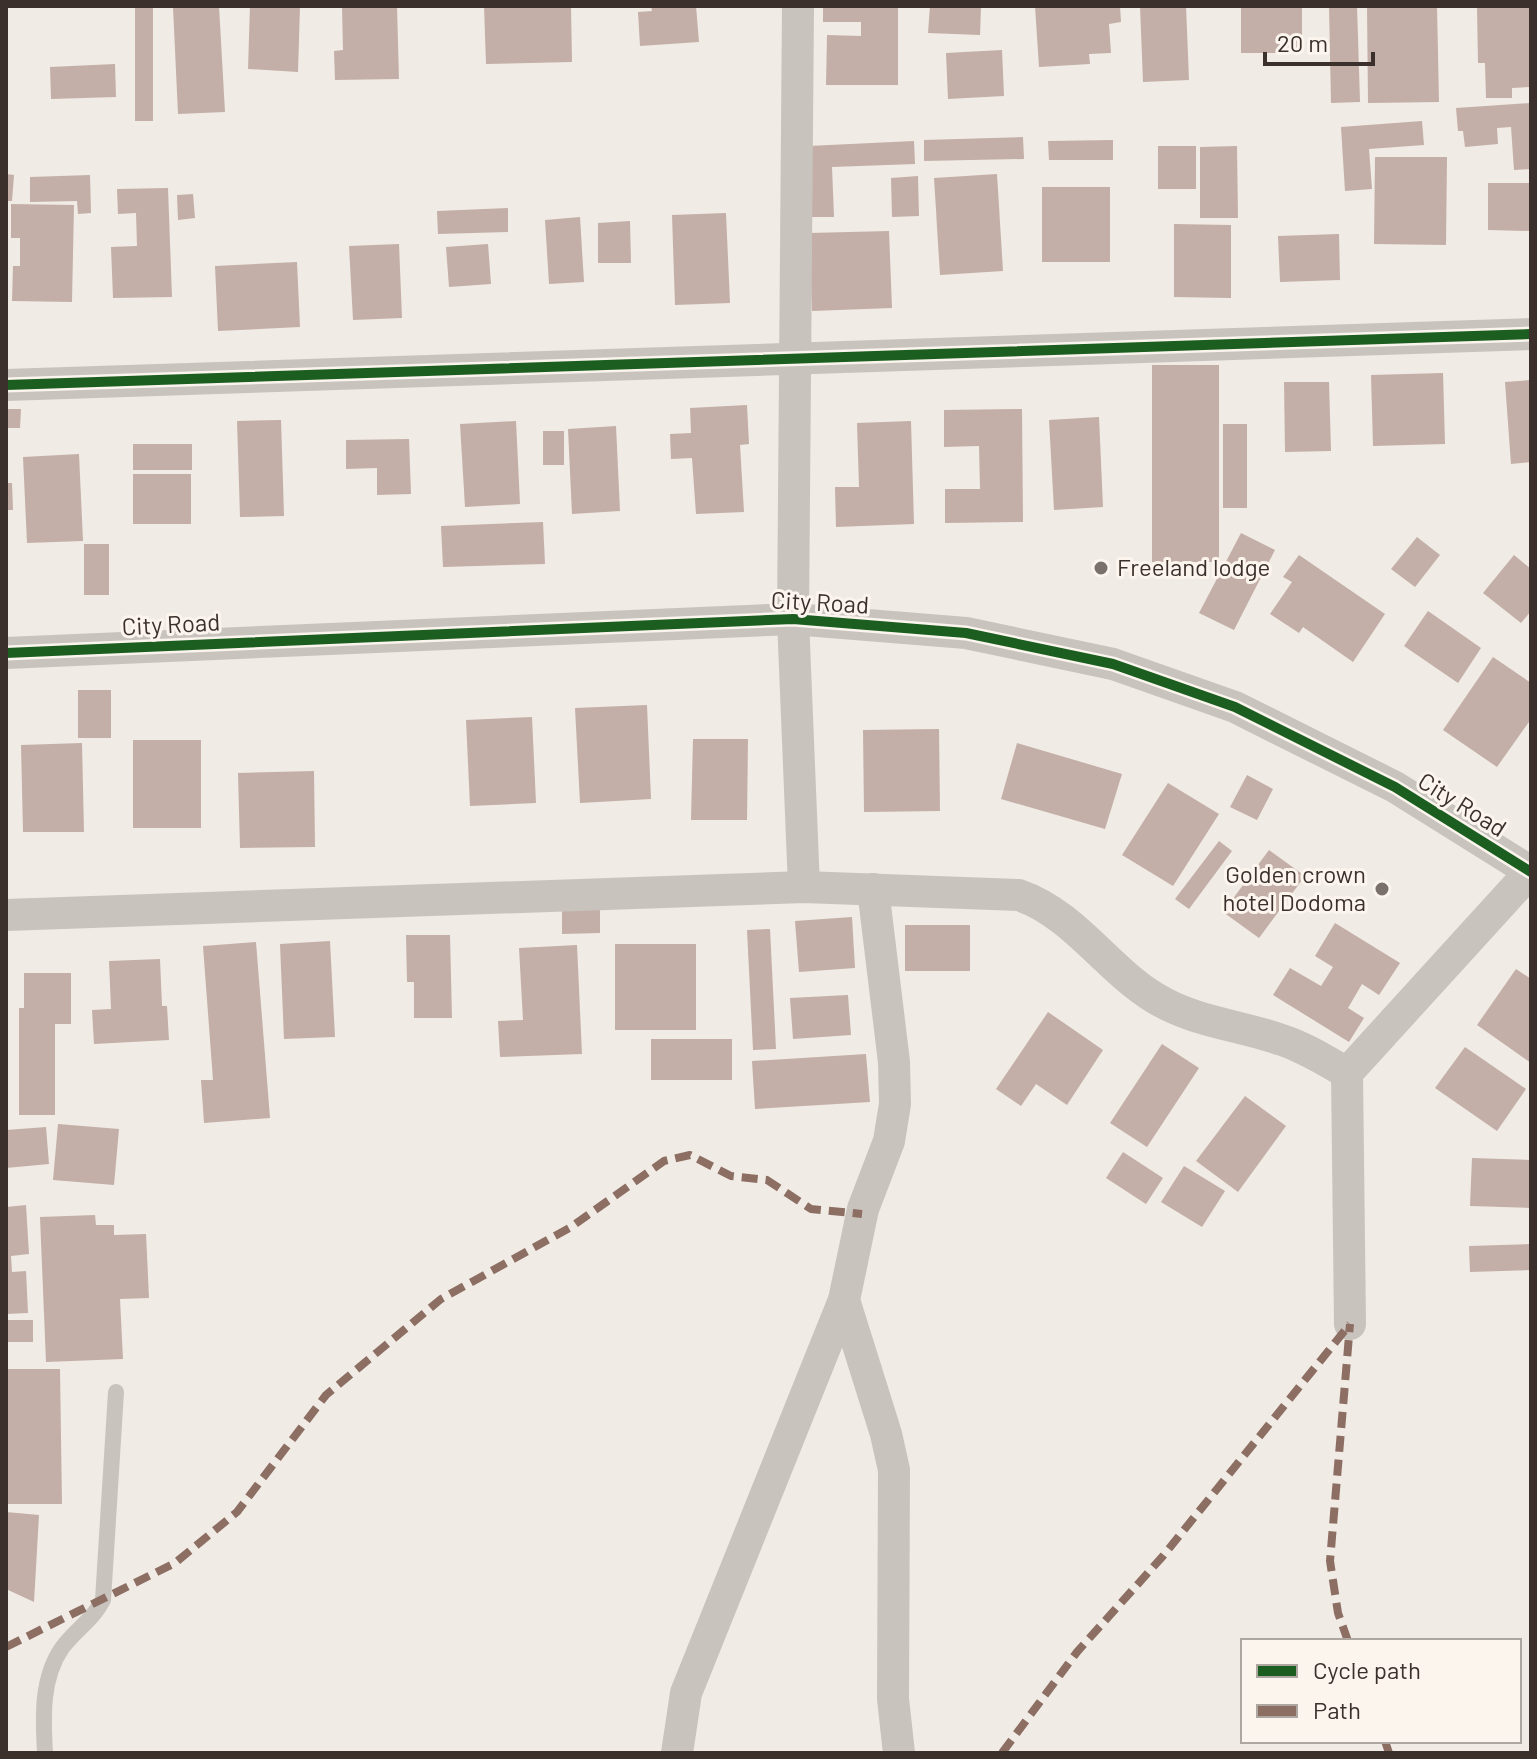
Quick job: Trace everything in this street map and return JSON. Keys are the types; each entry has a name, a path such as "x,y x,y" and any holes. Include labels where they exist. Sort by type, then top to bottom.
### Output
{"street":[{"path":"798,6 793,619 804,887"},
{"path":"6,385 1531,334"},
{"name":"City Road","path":"6,653 793,619 966,633 1113,664 1235,707 1395,787 1531,872"},
{"path":"1350,1324 1347,1073 1531,872"},
{"path":"6,915 804,887 998,893 1040,902 1153,997 1203,1019 1301,1047 1347,1073"},
{"path":"677,1753 686,1693 844,1300 863,1209 889,1141 895,1104 894,1062 873,889"},
{"path":"844,1300 886,1434 894,1470 893,1699 899,1753"}],"lane":[{"path":"45,1753 43,1713 48,1679 62,1649 91,1620 103,1600 116,1392"}],"building":[{"path":"135,6 153,6 153,121 135,121"},
{"path":"219,6 225,112 178,114 173,7"},
{"path":"250,6 300,6 298,72 248,69"},
{"path":"342,6 397,6 399,79 335,80 334,51 343,50"},
{"path":"484,6 571,6 572,62 486,64"},
{"path":"651,6 696,6 699,42 640,46 638,12 652,11"},
{"path":"823,6 898,6 898,85 826,85 827,35 861,36 861,22 823,22"},
{"path":"930,6 981,6 980,35 928,33"},
{"path":"1035,6 1120,6 1121,22 1109,24 1111,53 1089,54 1090,64 1039,67"},
{"path":"1140,6 1186,6 1189,80 1143,82"},
{"path":"1241,6 1302,6 1302,53 1241,53"},
{"path":"1329,6 1357,6 1360,102 1331,103"},
{"path":"1367,6 1437,6 1439,102 1368,103"},
{"path":"1477,6 1531,6 1531,87 1512,88 1512,98 1486,98 1485,63 1478,63"},
{"path":"1002,50 1004,96 948,99 946,53"},
{"path":"115,64 116,97 51,99 50,67"},
{"path":"1531,103 1531,169 1514,170 1511,127 1497,128 1498,144 1465,147 1463,131 1458,131 1456,108"},
{"path":"1422,121 1424,145 1369,149 1372,189 1345,191 1341,127"},
{"path":"1023,137 1024,159 924,161 924,140"},
{"path":"1113,140 1113,160 1049,160 1048,141"},
{"path":"914,141 915,164 832,167 834,217 811,217 808,146"},
{"path":"1158,146 1196,146 1196,189 1158,189"},
{"path":"1237,146 1238,218 1200,218 1200,147"},
{"path":"1375,157 1447,157 1446,245 1374,244"},
{"path":"6,174 14,175 12,201 6,201"},
{"path":"997,174 1003,271 940,275 934,178"},
{"path":"90,175 91,213 78,214 77,201 30,202 30,177"},
{"path":"918,176 919,216 892,217 891,178"},
{"path":"1488,183 1531,183 1531,231 1488,230"},
{"path":"1042,187 1110,187 1110,262 1042,262"},
{"path":"168,188 172,297 113,298 111,247 137,246 136,213 118,214 117,189"},
{"path":"193,194 195,218 178,220 177,195"},
{"path":"11,204 74,205 72,302 12,301 13,266 20,266 20,238 11,238"},
{"path":"508,208 508,232 438,234 437,211"},
{"path":"726,213 730,303 675,305 672,215"},
{"path":"580,217 584,282 549,284 545,220"},
{"path":"630,221 631,263 598,263 598,223"},
{"path":"1174,224 1231,225 1231,298 1174,297"},
{"path":"889,231 892,308 812,311 809,233"},
{"path":"1339,234 1340,280 1280,282 1278,236"},
{"path":"399,244 402,318 353,320 349,246"},
{"path":"488,244 491,284 449,287 446,247"},
{"path":"297,262 300,327 218,331 215,266"},
{"path":"1152,365 1219,365 1219,562 1152,562"},
{"path":"1443,373 1445,444 1373,446 1371,375"},
{"path":"1531,380 1531,462 1511,464 1505,382"},
{"path":"1284,382 1329,382 1331,451 1285,452"},
{"path":"747,405 749,444 740,445 744,512 696,514 692,458 671,459 670,434 691,433 690,408"},
{"path":"6,409 21,409 20,428 6,428"},
{"path":"1022,409 1023,522 945,523 945,489 980,489 979,446 944,447 944,410"},
{"path":"1099,417 1103,507 1054,510 1049,420"},
{"path":"281,420 284,516 240,517 237,421"},
{"path":"516,421 520,504 465,507 460,424"},
{"path":"911,421 914,524 836,527 835,487 859,487 857,423"},
{"path":"1223,424 1247,424 1247,508 1223,508"},
{"path":"616,426 620,511 572,514 568,429"},
{"path":"543,431 564,431 564,465 543,465"},
{"path":"409,439 411,494 377,495 377,468 346,469 346,440"},
{"path":"133,444 192,444 192,470 133,470"},
{"path":"79,454 83,541 27,543 23,457"},
{"path":"133,474 191,474 191,524 133,524"},
{"path":"6,483 12,483 13,510 6,510"},
{"path":"543,522 545,564 443,567 441,526"},
{"path":"1241,533 1275,550 1234,630 1199,613"},
{"path":"1417,537 1440,555 1415,587 1391,569"},
{"path":"84,544 109,544 109,595 84,595"},
{"path":"1299,555 1385,614 1353,662 1303,627 1299,633 1270,614 1292,582 1283,577"},
{"path":"1514,555 1531,569 1531,611 1521,623 1483,593"},
{"path":"1428,611 1481,648 1458,683 1404,646"},
{"path":"1493,657 1531,683 1531,719 1497,767 1443,730"},
{"path":"78,690 111,690 111,738 78,738"},
{"path":"647,705 651,799 580,803 575,708"},
{"path":"532,717 536,803 470,806 466,720"},
{"path":"939,729 940,811 864,812 863,730"},
{"path":"693,739 748,739 747,820 691,820"},
{"path":"133,740 201,740 201,828 133,828"},
{"path":"82,743 84,832 23,832 21,745"},
{"path":"1017,743 1122,774 1105,829 1001,799"},
{"path":"314,771 315,847 240,848 238,773"},
{"path":"1247,775 1273,789 1257,820 1230,807"},
{"path":"1168,783 1219,814 1173,886 1122,855"},
{"path":"1219,841 1232,851 1189,909 1175,899"},
{"path":"1269,850 1305,876 1259,938 1223,912"},
{"path":"600,906 600,933 562,934 562,907"},
{"path":"852,917 855,968 799,972 795,921"},
{"path":"1335,923 1400,963 1379,995 1362,984 1348,1008 1364,1018 1349,1042 1273,995 1290,968 1321,986 1333,967 1315,956"},
{"path":"905,925 970,925 970,971 905,971"},
{"path":"770,929 776,1049 753,1050 747,930"},
{"path":"406,935 450,935 452,1018 414,1018 414,982 407,982"},
{"path":"330,941 335,1037 284,1039 280,944"},
{"path":"256,942 270,1118 204,1123 201,1080 213,1080 203,946"},
{"path":"615,944 696,944 696,1030 615,1030"},
{"path":"577,945 582,1054 500,1057 498,1021 523,1020 519,948"},
{"path":"160,959 162,1006 167,1006 169,1040 94,1044 92,1010 111,1009 109,961"},
{"path":"1516,969 1531,979 1531,1063 1477,1025"},
{"path":"24,973 71,973 71,1024 55,1024 55,1115 19,1115 19,1008 24,1008"},
{"path":"848,995 851,1035 793,1039 790,998"},
{"path":"1048,1012 1103,1050 1067,1105 1036,1084 1021,1106 996,1089"},
{"path":"651,1039 732,1039 732,1080 651,1080"},
{"path":"1162,1044 1199,1068 1147,1147 1110,1123"},
{"path":"1465,1047 1526,1089 1497,1131 1435,1088"},
{"path":"866,1054 870,1102 755,1109 752,1061"},
{"path":"1245,1096 1286,1126 1238,1192 1196,1161"},
{"path":"58,1124 119,1129 114,1185 53,1180"},
{"path":"46,1127 49,1164 6,1168 6,1130"},
{"path":"1123,1152 1163,1178 1146,1204 1106,1178"},
{"path":"1472,1158 1531,1160 1531,1208 1470,1206"},
{"path":"1184,1166 1225,1191 1202,1227 1161,1202"},
{"path":"26,1205 29,1254 11,1256 12,1272 26,1271 28,1313 6,1314 6,1207"},
{"path":"95,1215 96,1225 114,1225 114,1235 146,1234 149,1298 120,1299 123,1359 46,1362 40,1217"},
{"path":"1531,1244 1531,1270 1470,1272 1469,1246"},
{"path":"6,1320 33,1320 33,1342 6,1342"},
{"path":"6,1369 60,1369 62,1504 6,1504"},
{"path":"6,1512 39,1515 34,1602 6,1589"}],"marked path":[{"path":"6,1647 175,1563 237,1512 326,1395 441,1299 571,1227 664,1161 690,1155 731,1176 767,1180 811,1209 862,1214"},
{"path":"1347,1639 1338,1613 1330,1561 1350,1324"},
{"path":"1002,1753 1077,1652 1163,1556 1350,1324"},
{"path":"1386,1743 1389,1753"}],"cycle path":[{"path":"6,385 1531,334"},
{"path":"6,653 793,619 966,633 1113,664 1235,707 1395,787 1531,872"}],"place":[{"name":"Freeland lodge","path":"1101,568"},
{"name":"Golden crown hotel Dodoma","path":"1382,889"}]}
